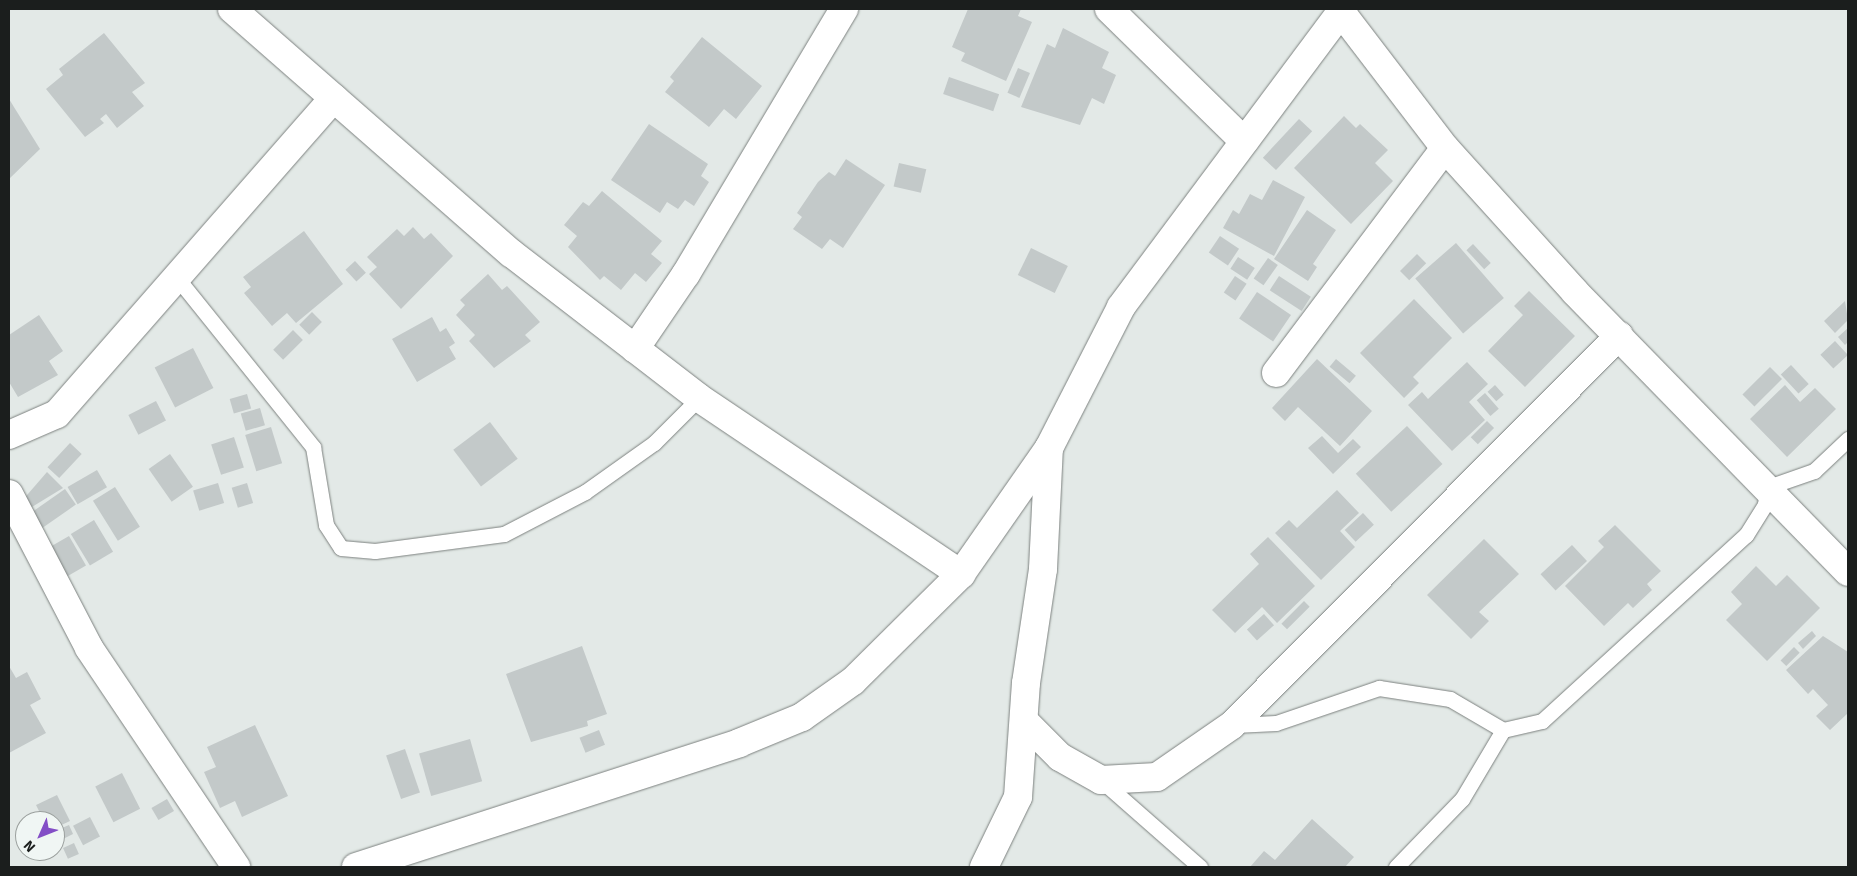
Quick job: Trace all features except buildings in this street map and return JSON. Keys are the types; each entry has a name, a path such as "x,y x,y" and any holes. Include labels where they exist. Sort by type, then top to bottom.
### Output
{"street":[{"path":"232,9 511,253 699,398 960,574"},
{"path":"635,348 686,274 844,9"},
{"path":"1109,9 1244,141"},
{"path":"356,867 739,743 802,717 853,681 960,574 1049,448 1121,307 1342,10 1445,148 1619,336 1848,572"},
{"path":"9,435 57,414 334,98"},
{"path":"1276,373 1445,148"},
{"path":"1024,721 1060,757 1101,780 1157,777 1232,725 1619,336"},
{"path":"984,867 1018,797 1024,721 1043,569 1049,448"},
{"path":"9,494 89,648 236,867"}],"lane":[{"path":"178,278 313,447 326,525 342,548 375,551 504,534 585,492 654,443 699,398"},
{"path":"1232,725 1276,723 1379,688 1450,699 1503,730 1542,721 1607,666 1746,535 1765,504 1768,488 1814,471 1848,439"},
{"path":"1396,867 1462,799 1503,730"},
{"path":"1101,780 1200,867"}]}
